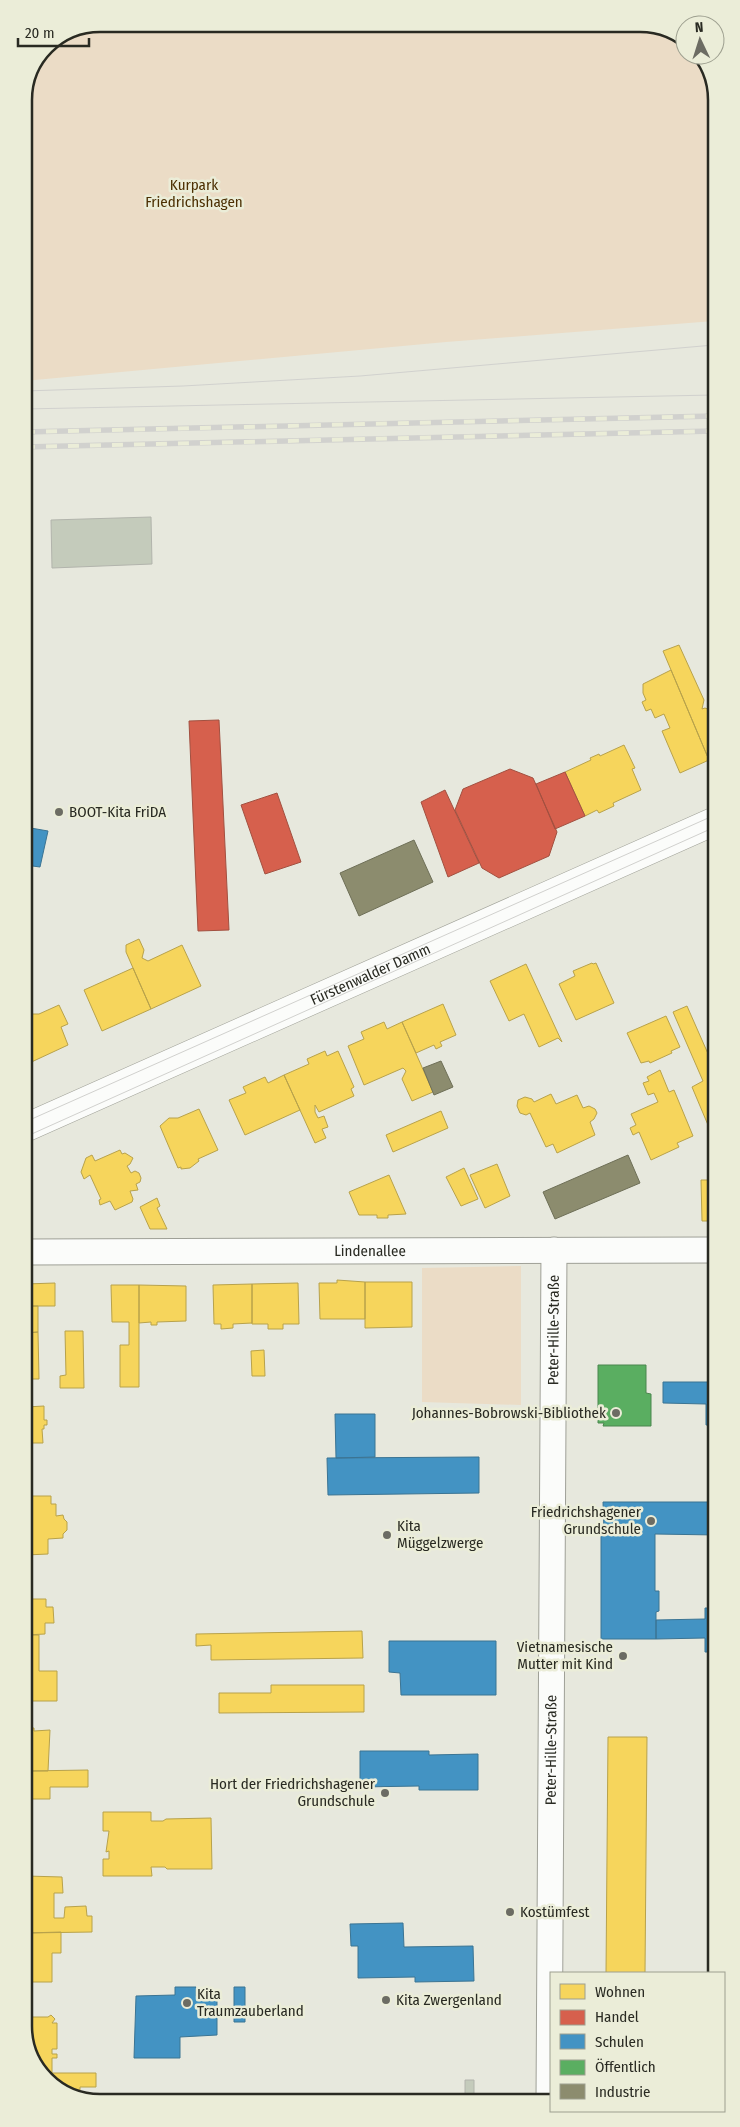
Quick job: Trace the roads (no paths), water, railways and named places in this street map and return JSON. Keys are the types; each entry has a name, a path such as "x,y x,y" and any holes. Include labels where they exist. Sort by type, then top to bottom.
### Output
{"main road":[{"name":"Fürstenwalder Damm","path":"32,1125 708,824"}],"street":[{"name":"Peter-Hille-Straße","path":"549,2094 554,1250"},
{"name":"Lindenallee","path":"32,1252 708,1250"}],"tram line":[{"path":"32,391 183,386 360,376 708,346"},
{"path":"32,409 708,395"},
{"path":"32,1119 708,818"},
{"path":"32,1134 708,830"}],"railway":[{"path":"32,432 708,416"},
{"path":"32,447 708,431"}],"place":[{"name":"BOOT-Kita FriDA","path":"59,812"},
{"name":"Johannes-Bobrowski-Bibliothek","path":"616,1413"},
{"name":"Friedrichshagener Grundschule","path":"651,1521"},
{"name":"Kita Müggelzwerge","path":"387,1535"},
{"name":"Vietnamesische Mutter mit Kind","path":"623,1656"},
{"name":"Hort der Friedrichshagener Grundschule","path":"385,1793"},
{"name":"Kostümfest","path":"510,1912"},
{"name":"Kita Zwergenland","path":"386,2000"},
{"name":"Kita Traumzauberland","path":"187,2003"}],"park label":[{"name":"Kurpark Friedrichshagen","path":"194,194"}]}
